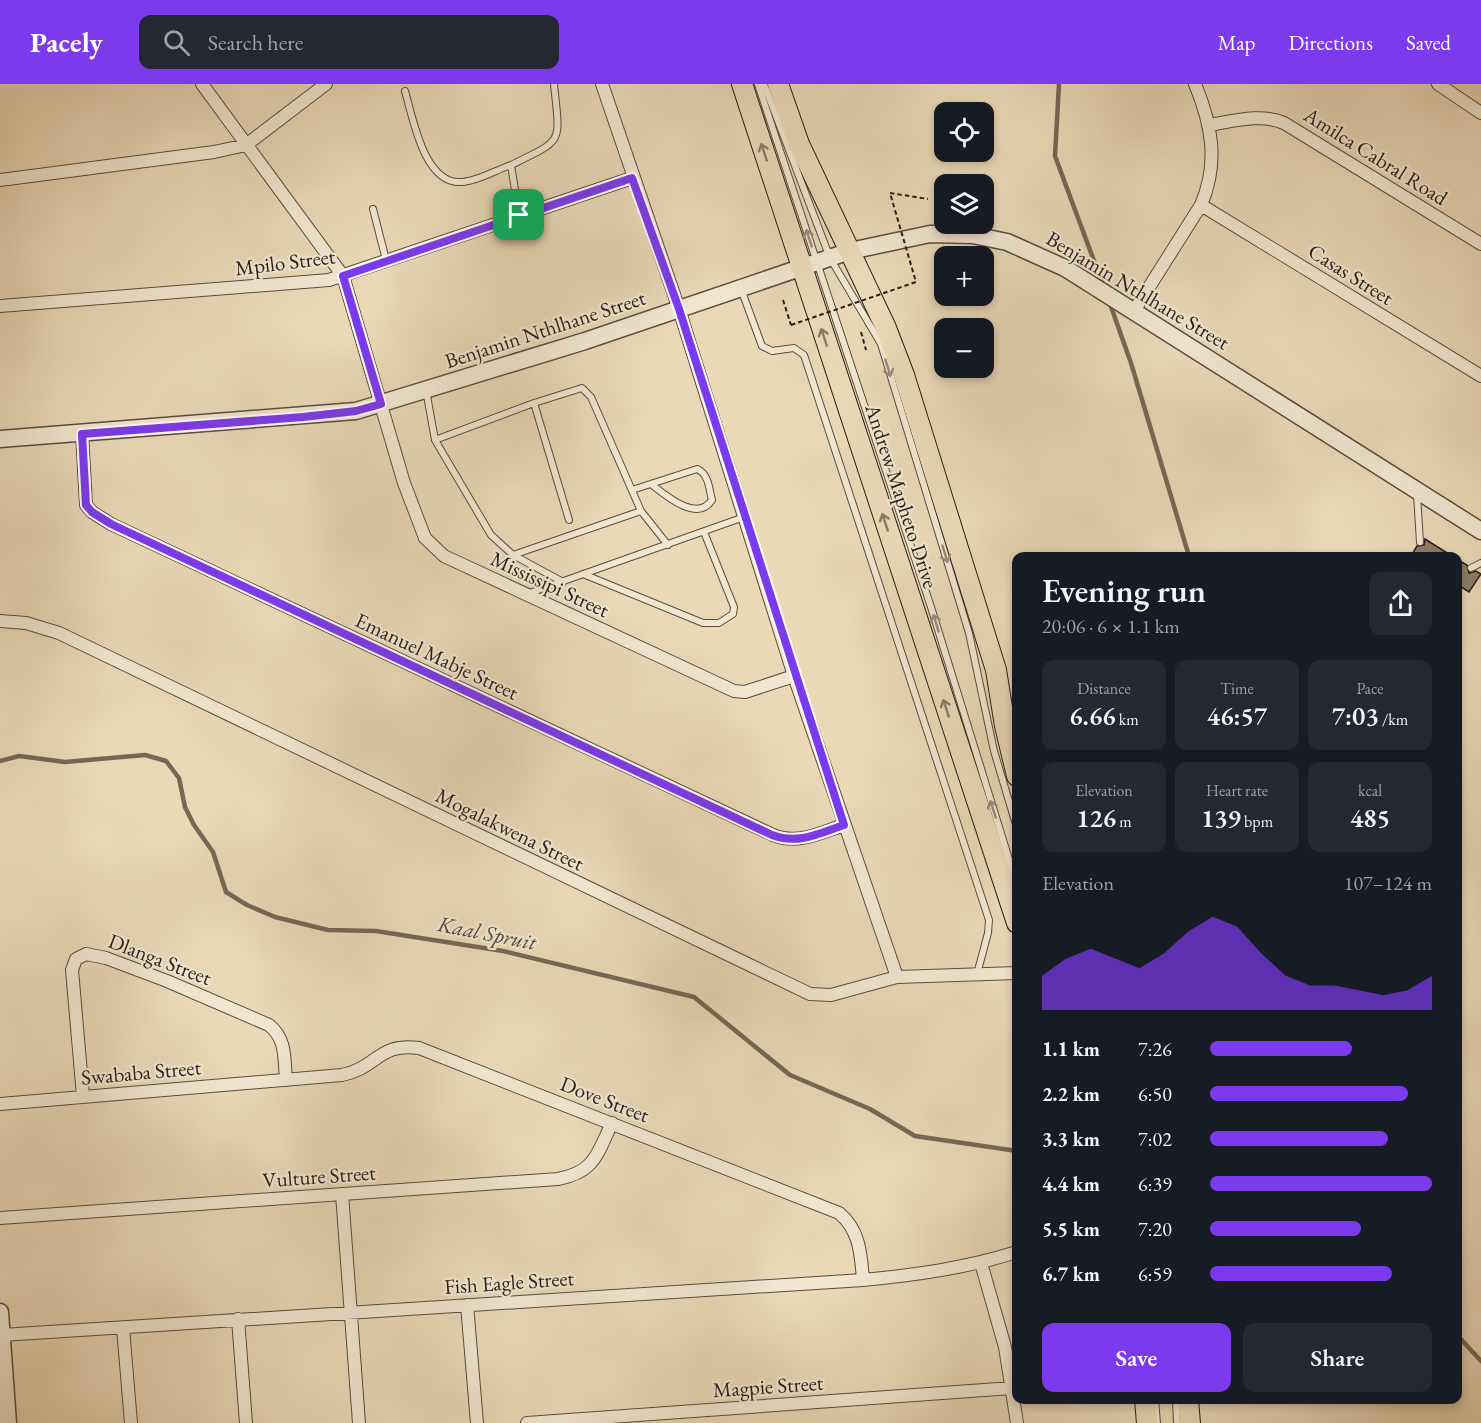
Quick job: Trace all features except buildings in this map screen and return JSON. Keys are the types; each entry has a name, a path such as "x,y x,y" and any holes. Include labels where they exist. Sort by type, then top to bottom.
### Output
{"main road":[{"name":"Andrew Mapheto Drive","path":"742,84 816,263 1012,907"},
{"name":"Andrew Mapheto Drive","path":"778,84 799,144 886,328 904,375 996,669 1012,755"},
{"path":"1145,1404 1147,1423"},
{"path":"1188,1404 1190,1423"}],"street":[{"name":"Mississipi Street","path":"202,84 343,276 404,483 422,532 431,547 444,556 734,691 745,692 794,676"},
{"path":"0,180 214,152 246,145 326,84"},
{"path":"602,84 632,178 679,309 794,676 897,977"},
{"path":"1131,309 1201,205 1209,186 1212,165 1209,125 1195,84"},
{"path":"1438,84 1481,113"},
{"name":"Amilca Cabral Road","path":"1209,125 1257,118 1284,123 1481,244"},
{"name":"Mpilo Street","path":"0,306 315,283 343,276 632,178"},
{"name":"Casas Street","path":"1201,205 1481,376"},
{"name":"Benjamin Nthlhane Street","path":"0,439 323,415 381,404 741,289 850,251 930,234 953,233 1007,242 1065,268 1481,531"},
{"name":"Emanuel Mabje Street","path":"82,434 86,505 92,512 111,524 772,835 795,840 844,825"},
{"name":"Mogalakwena Street","path":"0,621 26,623 59,633 803,992 831,995 897,977 1012,974"},
{"name":"Dlanga Street","path":"83,1096 72,970 76,959 86,954 106,958 157,977 269,1025 276,1031 283,1045 286,1080"},
{"name":"Dove Street","path":"286,1080 353,1073 390,1048 408,1046 440,1056 839,1213 846,1219 858,1239 863,1280"},
{"name":"Swababa Street","path":"0,1104 286,1080"},
{"name":"Vulture Street","path":"0,1218 575,1176 592,1164 612,1123"},
{"path":"342,1194 359,1423"},
{"name":"Fish Eagle Street","path":"2,1335 863,1280 917,1275 981,1263 1012,1254"},
{"path":"981,1263 1005,1347 1012,1388"},
{"path":"467,1305 477,1423"},
{"path":"0,1312 9,1423"},
{"path":"238,1319 246,1423"},
{"path":"123,1328 131,1423"},
{"name":"Magpie Street","path":"526,1423 1012,1388"},
{"path":"1014,1404 1017,1423"}],"lane":[{"path":"405,91 427,160 437,173 450,180 463,182 511,165 551,146 558,127 554,84"},
{"path":"758,84 931,607 1012,869"},
{"path":"764,84 816,263 881,344 969,633 994,751 1012,811"},
{"path":"511,165 519,215"},
{"path":"373,209 386,261"},
{"path":"741,289 762,346 772,351 794,348 804,355 988,920 988,933 977,974"},
{"path":"435,441 577,388 587,392 642,512 668,545"},
{"path":"426,390 435,441 491,535 513,555 563,582"},
{"path":"534,403 569,520"},
{"path":"632,490 697,469 703,471 707,479 712,500 702,508 683,506 651,484"},
{"path":"1417,492 1420,542"},
{"path":"513,555 642,512"},
{"path":"527,595 744,517"},
{"path":"583,574 702,623 719,623 734,614 734,607 704,532"},
{"path":"1471,568 1481,563"},
{"path":"1155,1404 1157,1423"},
{"path":"1176,1404 1177,1423"}],"path":[{"path":"783,300 790,325 916,282 890,193 928,199"}],"waterway":[{"path":"1059,84 1055,156 1103,285"},
{"path":"1109,301 1131,363 1188,552"},
{"name":"Kaal Spruit","path":"0,761 19,756 65,762 145,755 166,761 179,778 185,807 194,825 213,852 226,892 247,905 275,917 328,930 376,931 503,951 694,997 790,1075 870,1109 915,1136 1012,1150"},
{"name":"Kaal Spruit","path":"1462,1340 1481,1361"}],"route":[{"path":"632,178 679,309 794,676 844,825 795,840 772,835 111,524 99,518 86,505 82,434 303,417 356,411 381,404 343,276 519,215 632,178"}]}
